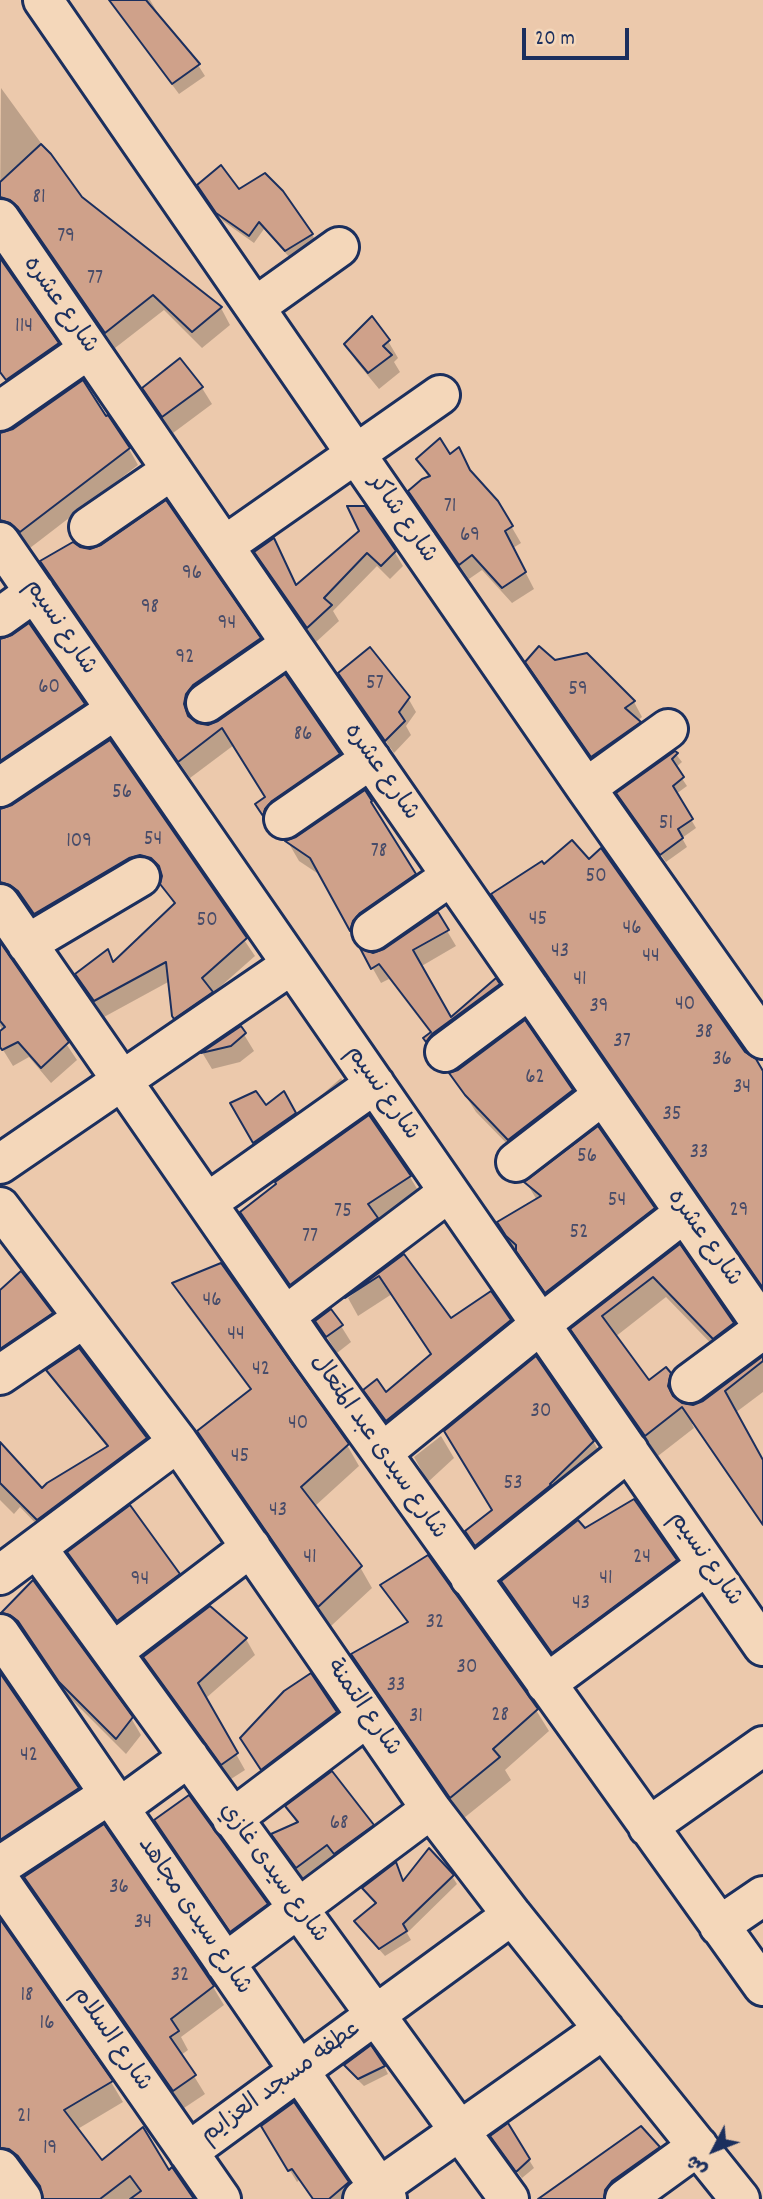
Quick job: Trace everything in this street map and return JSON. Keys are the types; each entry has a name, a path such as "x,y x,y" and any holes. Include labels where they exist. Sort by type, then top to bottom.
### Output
{"street":[{"name":"شارع شاكر","path":"43,0 586,788 763,1039"},
{"name":"شارع عشره","path":"4,233 89,349 684,1213 761,1319"},
{"path":"254,307 339,247"},
{"path":"0,411 89,349"},
{"path":"224,546 440,395"},
{"path":"89,527 172,470"},
{"name":"شارع نسيم","path":"0,542 763,1646"},
{"path":"0,617 35,593"},
{"path":"206,703 291,644"},
{"path":"0,787 115,710"},
{"path":"586,788 668,729"},
{"path":"284,819 371,759"},
{"path":"372,931 451,876"},
{"path":"27,944 140,877"},
{"name":"شارع سيدى عبد المتعال","path":"0,904 285,1316 763,1986"},
{"path":"0,1164 291,965"},
{"path":"445,1052 530,989"},
{"path":"207,1203 374,1084"},
{"path":"516,1162 603,1095"},
{"path":"285,1316 449,1192"},
{"path":"382,1453 684,1213"},
{"name":"شارع التمنة","path":"3,1216 178,1442 431,1809 512,1915 740,2199"},
{"path":"0,1375 84,1318"},
{"path":"690,1383 761,1319"},
{"path":"0,1575 178,1442"},
{"path":"470,1578 629,1451"},
{"path":"113,1652 251,1547"},
{"name":"شارع سيدى غازي","path":"37,1548 509,2199"},
{"path":"546,1684 707,1565"},
{"name":"شارع سيدى مجاهد","path":"0,1634 300,2072 377,2195"},
{"path":"232,1819 367,1717"},
{"path":"648,1827 763,1746"},
{"path":"0,1866 189,1757"},
{"path":"225,1963 431,1809"},
{"name":"شارع السلام","path":"0,1881 221,2199"},
{"path":"719,1926 763,1896"},
{"name":"عطفه مسجد العزايم","path":"188,2152 512,1915"},
{"path":"377,2195 460,2131 604,2029"},
{"path":"625,2199 698,2146"},
{"path":"0,2169 22,2199"}],"building":[{"path":"109,0 146,0 200,64 172,84"},
{"path":"41,144 82,197 222,307 192,332 153,295 105,333 18,207 10,200 0,197 0,182"},
{"path":"221,165 239,189 265,173 283,191 313,234 285,251 259,222 249,236 216,213 197,185"},
{"path":"0,258 59,343 6,380 0,372"},
{"path":"372,316 390,340 383,346 392,355 368,373 344,344"},
{"path":"180,358 203,387 162,417 142,388"},
{"path":"83,380 130,448 20,532 10,523 0,520 0,433 13,429"},
{"path":"440,438 450,454 459,447 470,470 498,501 513,526 505,531 526,572 502,588 472,555 459,565 408,491 430,476 416,459"},
{"path":"166,500 261,638 193,685 186,694 184,704 188,716 197,723 208,725 218,721 285,674 340,754 272,801 263,816 255,804 265,797 222,728 178,762 40,561 73,542 90,549 101,545"},
{"path":"347,506 365,506 396,551 381,566 367,553 324,598 332,605 307,628 254,552 274,538 296,585 359,531"},
{"path":"29,623 85,704 0,761 0,639 12,635"},
{"path":"539,646 555,660 587,653 635,701 625,708 641,722 591,757 525,662"},
{"path":"370,647 410,697 399,712 405,721 385,741 338,673"},
{"path":"110,740 247,938 202,978 213,992 174,1019 166,962 94,1001 75,974 108,949 113,962 175,903 160,884 162,876 159,866 151,858 140,855 129,858 34,914 18,891 0,882 0,809 12,805"},
{"path":"675,751 678,753 672,759 684,777 673,786 693,819 678,829 683,838 660,855 616,793"},
{"path":"365,790 416,874 360,913 353,921 350,931 310,858 285,841 296,837"},
{"path":"572,840 589,859 601,848 745,1052 756,1059 763,1071 763,1288 491,894 542,861 544,864"},
{"path":"438,912 449,930 413,950 451,1017 496,978 500,984 432,1034 426,1042 423,1038 431,1032 379,964 371,969 360,948 373,953 384,949"},
{"path":"0,942 69,1042 41,1068 18,1042 2,1050 0,1047 0,1031 5,1027 0,1021"},
{"path":"525,1020 573,1090 508,1140 465,1095 449,1073 458,1070"},
{"path":"241,1026 246,1033 231,1046 201,1053"},
{"path":"256,1091 266,1105 284,1091 296,1113 253,1143 230,1103"},
{"path":"369,1115 411,1176 368,1204 378,1218 290,1285 240,1212 276,1184 275,1182"},
{"path":"598,1126 655,1208 545,1293 516,1251 516,1245 497,1222 541,1196 524,1182"},
{"path":"680,1244 734,1323 713,1339 653,1277 602,1316 649,1380 666,1367 671,1373 668,1386 673,1396 682,1403 693,1405 703,1401 763,1356 763,1361 725,1391 763,1460 763,1525 682,1407 645,1436 570,1329"},
{"path":"404,1254 451,1318 491,1291 511,1320 386,1421 363,1390 377,1379 386,1392 431,1354 379,1276 345,1298"},
{"path":"221,1263 349,1444 301,1487 362,1566 318,1607 197,1431 251,1389 172,1283"},
{"path":"21,1271 53,1313 0,1349 0,1290"},
{"path":"331,1309 343,1325 326,1337 315,1321"},
{"path":"79,1348 147,1438 37,1520 0,1483 0,1442 42,1488 108,1446 46,1370"},
{"path":"536,1356 594,1441 551,1485 475,1546 465,1531 492,1510 444,1431"},
{"path":"634,1499 677,1560 552,1653 501,1581 578,1520 585,1528"},
{"path":"130,1505 180,1574 117,1621 67,1552"},
{"path":"428,1555 538,1709 493,1749 500,1757 450,1798 351,1654 408,1622 380,1585"},
{"path":"33,1580 133,1717 116,1739 59,1682 18,1621 1,1613"},
{"path":"210,1606 247,1638 198,1683 238,1753 221,1765 143,1657"},
{"path":"0,1673 79,1788 0,1840"},
{"path":"311,1673 337,1712 261,1770 240,1738 284,1691"},
{"path":"332,1771 374,1825 334,1854 327,1845 296,1868 271,1834 298,1822 285,1806"},
{"path":"189,1795 268,1904 230,1932 154,1820"},
{"path":"104,1824 214,1986 171,2019 179,2031 170,2037 196,2075 173,2091 24,1877"},
{"path":"429,1848 454,1875 403,1924 407,1931 379,1949 354,1921 376,1903 362,1888 396,1862 403,1881"},
{"path":"0,1919 113,2081 64,2110 102,2160 143,2127 169,2170 172,2167 194,2199 130,2199 141,2191 130,2176 100,2199 43,2199 40,2186 18,2156 9,2149 0,2148"},
{"path":"371,2045 385,2066 358,2079 344,2065"},
{"path":"294,2102 349,2182 329,2199 313,2199 292,2169 288,2171 261,2126"},
{"path":"508,2123 530,2159 516,2172 490,2136"},
{"path":"641,2126 660,2147 612,2181 605,2190 604,2199 538,2199"}]}
